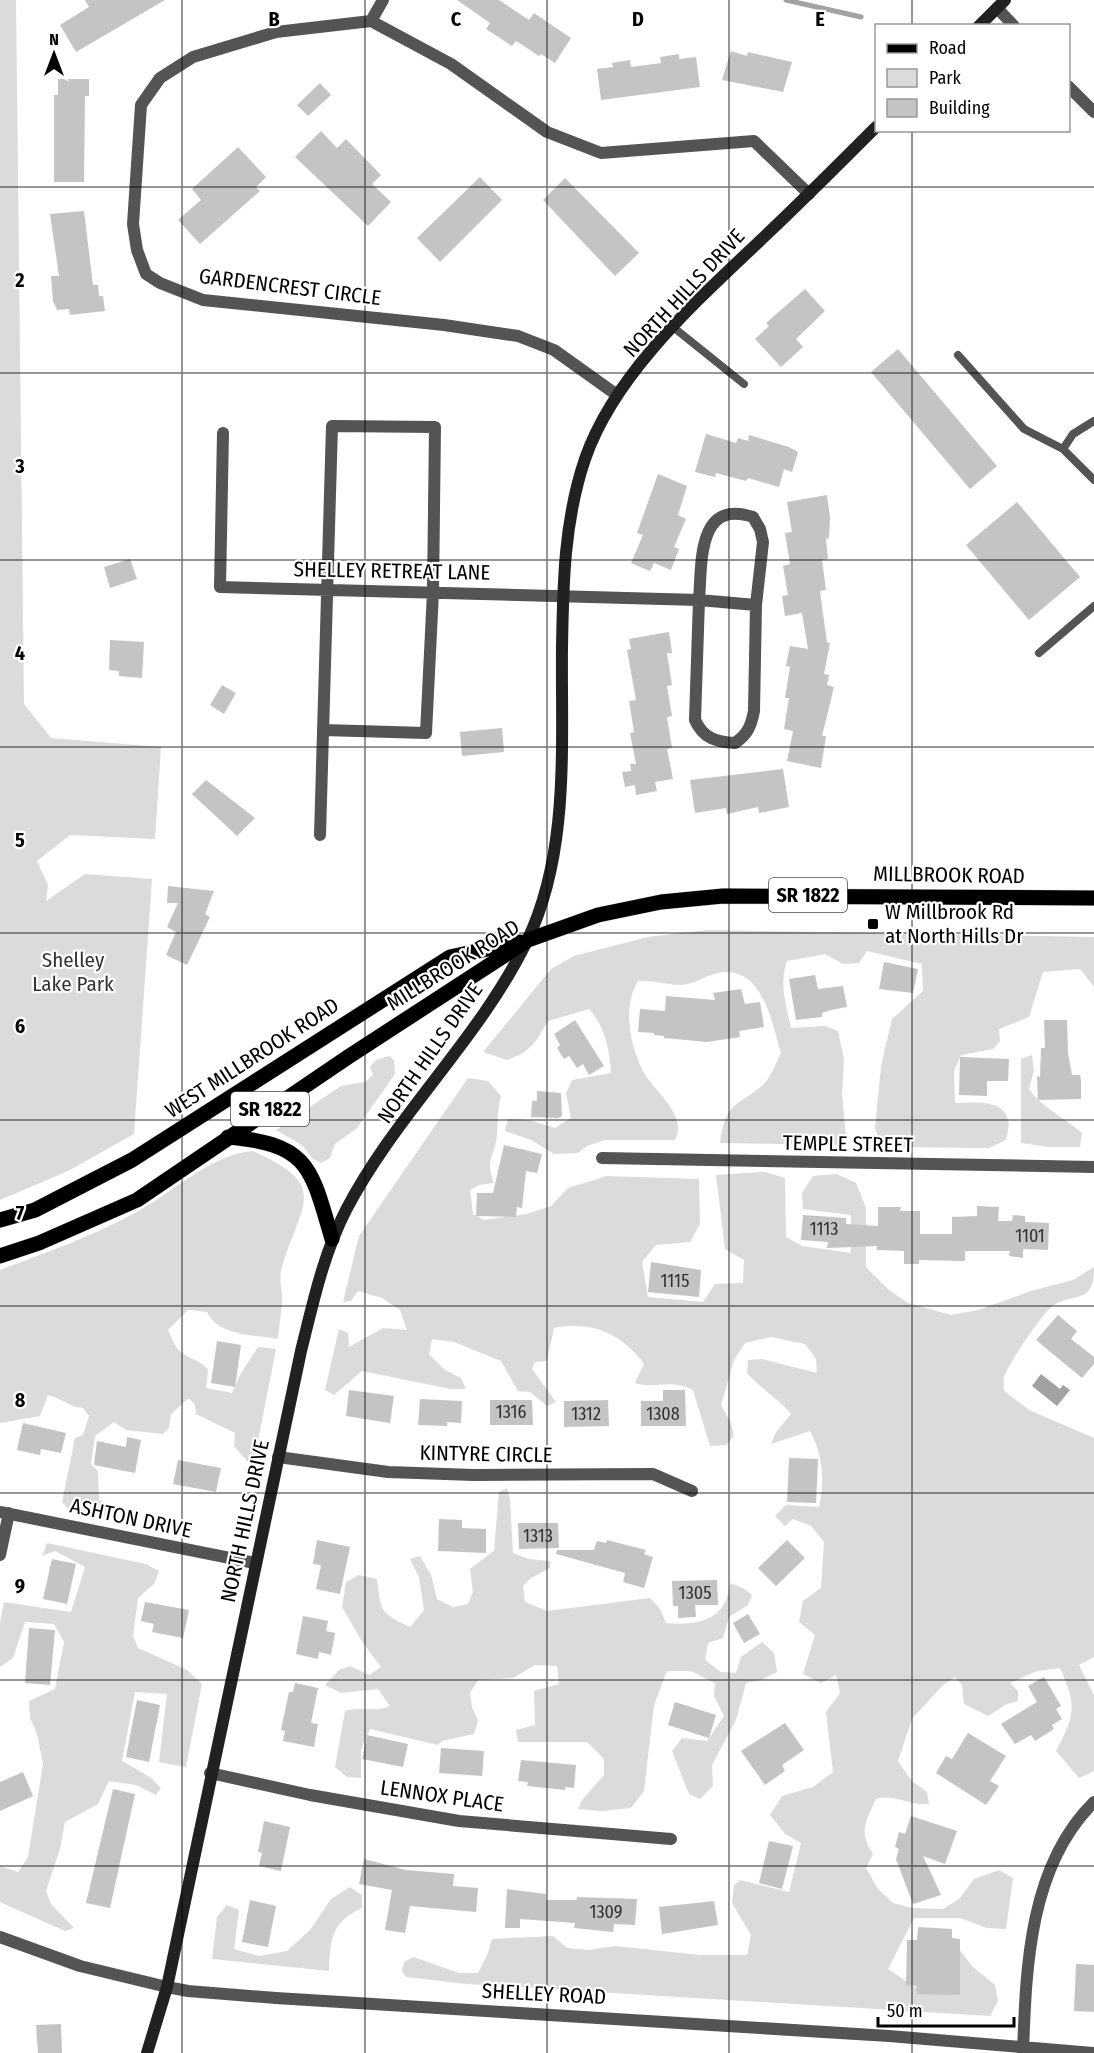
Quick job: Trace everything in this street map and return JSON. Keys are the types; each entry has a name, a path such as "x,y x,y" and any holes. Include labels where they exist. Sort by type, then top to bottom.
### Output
{"main road":[{"path":"981,24 1001,4"},
{"name":"NORTH HILLS DRIVE","path":"147,2053 167,1987 210,1773 315,1291 332,1239 366,1176 498,992 528,940 546,886 557,824 566,538 586,457 617,395 673,327 875,128"},
{"name":"MILLBROOK ROAD","path":"0,1256 39,1243 137,1200 228,1137 528,940 598,915 662,902 723,896 1094,898"},
{"name":"WEST MILLBROOK ROAD","path":"0,1220 35,1210 132,1160 450,957 528,940"},
{"path":"228,1137 267,1141 280,1145 298,1159 310,1173 317,1188 332,1239"}],"street":[{"path":"383,0 371,21 451,64 547,132 601,153 754,141 808,194"},
{"path":"1001,4 1013,24"},
{"name":"GARDENCREST CIRCLE","path":"371,21 276,32 193,57 160,78 141,105 133,224 137,250 146,274 176,291 203,300 444,325 518,336 554,350 617,395"},
{"path":"1070,88 1094,112"},
{"path":"320,835 326,588 332,426 435,427 433,592 426,733 323,729"},
{"name":"SHELLEY RETREAT LANE","path":"223,433 220,587 326,588 699,600 756,605"},
{"path":"726,513 740,513 753,517 760,528 763,542 756,605 754,711 751,726 745,736 735,743 722,742 700,731 695,720 699,600 703,555 708,531 716,518 726,513"},
{"name":"TEMPLE STREET","path":"602,1158 1094,1167"},
{"name":"KINTYRE CIRCLE","path":"278,1457 388,1472 474,1475 653,1474 692,1491"},
{"path":"0,1555 4,1512"},
{"name":"ASHTON DRIVE","path":"4,1512 255,1563"},
{"name":"LENNOX PLACE","path":"210,1773 310,1795 459,1821 671,1839"},
{"path":"1023,2049 1032,1937 1047,1873 1069,1834 1094,1802"},
{"name":"SHELLEY ROAD","path":"0,1937 80,1966 167,1987 243,1995 1093,2053"}],"lane":[{"path":"673,327 744,384"},
{"path":"958,355 1024,429 1063,449 1094,480"},
{"path":"1063,449 1073,434 1094,421"},
{"path":"1040,654 1094,606"}],"green space":[{"name":"Shelley Lake Park","path":"0,0 16,0 24,704 51,738 161,747 155,839 70,835 37,861 48,885 46,901 85,874 152,879 134,1134 68,1171 0,1200"},
{"path":"707,930 1094,937 1094,987 1080,969 1043,972 1029,1017 999,1029 1000,1041 993,1049 961,1055 954,1071 955,1103 993,1105 1005,1113 1008,1120 1006,1140 989,1148 882,1147 875,1128 881,1066 892,1019 923,991 922,964 867,951 859,963 843,964 825,954 787,961 785,970 784,994 791,1028 825,1026 838,1031 844,1059 842,1094 846,1137 838,1145 720,1143 725,1120 733,1107 765,1083 781,1053 770,1014 757,990 749,980 738,974 725,972 686,984 638,981 633,991 629,1014 634,1050 648,1079 673,1112 678,1130 675,1140 605,1140 587,1146 578,1153 554,1154 531,1140 505,1131 508,1119 529,1120 555,1128 571,1118 566,1093 572,1080 611,1073 606,1039 589,1009 548,1021 528,1050 515,1057 507,1060 483,1052 551,969 574,956 648,937"},
{"path":"1032,1055 1034,1071 1029,1089 1047,1107 1082,1133 1080,1147 1048,1147 1021,1143 1021,1059"},
{"path":"389,1056 394,1060 395,1074 357,1128 335,1144 330,1158 321,1163 312,1158 302,1145 276,1130 341,1086 365,1082 373,1075 370,1067 376,1060"},
{"path":"468,1078 488,1081 501,1096 496,1141 490,1162 494,1183 479,1185 470,1190 473,1214 484,1220 527,1214 551,1206 568,1188 607,1176 699,1179 700,1224 690,1242 656,1245 642,1262 648,1297 703,1302 715,1284 743,1283 744,1260 725,1249 716,1175 765,1172 785,1178 786,1237 802,1246 851,1253 851,1215 803,1209 802,1193 813,1176 837,1174 856,1183 866,1208 866,1267 889,1290 908,1303 951,1315 978,1310 1031,1291 1073,1280 1094,1267 1093,1280 1086,1293 1050,1308 1025,1341 1004,1377 1004,1391 1029,1410 1094,1438 1094,1657 1079,1665 1094,1695 1094,1771 1079,1778 1056,1751 1067,1728 1072,1710 1069,1692 1060,1668 1037,1671 1010,1683 1018,1691 1018,1701 1007,1704 988,1716 964,1704 962,1685 955,1677 943,1685 912,1719 898,1761 911,1780 927,1792 929,1804 896,1798 876,1799 865,1826 868,1846 873,1854 866,1868 878,1889 893,1903 912,1908 943,1909 959,1899 974,1879 999,1870 1013,1878 1006,1929 987,1928 960,1918 914,1918 888,1969 919,1990 958,1948 973,1967 995,1985 998,2001 990,2016 467,1984 406,1977 402,1971 404,1962 413,1957 459,1973 478,1973 492,1939 553,1936 567,1948 588,1950 615,1946 700,1955 747,1955 751,1935 732,1903 734,1885 740,1880 789,1892 801,1843 785,1834 770,1815 782,1796 813,1787 833,1772 826,1712 840,1693 836,1675 821,1683 803,1674 815,1635 799,1622 803,1601 821,1588 824,1542 811,1526 793,1519 785,1526 775,1516 786,1505 819,1507 822,1478 818,1450 810,1431 771,1444 776,1432 791,1414 747,1373 748,1360 762,1359 817,1373 816,1359 805,1344 771,1337 745,1343 734,1360 721,1405 731,1423 734,1436 726,1445 710,1446 693,1390 670,1384 635,1383 644,1364 635,1354 616,1337 581,1326 554,1328 547,1361 535,1362 532,1369 556,1402 547,1406 530,1392 518,1391 501,1361 454,1342 432,1339 429,1354 445,1370 461,1378 466,1389 451,1389 362,1371 334,1395 325,1390 339,1329 348,1333 349,1347 383,1328 407,1330 400,1310 382,1298 358,1291 351,1301 343,1302 359,1236"},
{"path":"253,1151 278,1163 293,1175 302,1186 304,1199 302,1212 281,1272 282,1303 278,1339 228,1330 212,1320 207,1312 188,1310 168,1330 174,1344 181,1352 201,1363 208,1370 206,1388 232,1393 240,1375 258,1347 276,1349 254,1461 247,1461 234,1446 235,1433 196,1414 195,1405 189,1398 171,1414 169,1428 163,1434 126,1430 114,1422 95,1436 91,1464 98,1471 99,1500 118,1509 117,1518 68,1509 62,1502 75,1438 83,1435 89,1416 83,1408 48,1395 40,1416 0,1423 0,1270 72,1243 140,1210 208,1166 237,1154"},
{"path":"507,1488 510,1500 513,1553 529,1559 550,1561 550,1568 531,1578 523,1586 525,1602 547,1611 650,1598 660,1609 666,1623 678,1624 700,1621 717,1613 728,1595 730,1583 743,1588 752,1595 748,1605 729,1617 723,1638 708,1643 705,1660 721,1672 736,1673 741,1657 762,1642 774,1653 777,1672 761,1680 746,1683 736,1720 712,1765 713,1786 700,1799 689,1794 672,1751 682,1738 707,1741 724,1716 714,1696 715,1683 691,1671 667,1671 654,1705 644,1791 631,1808 602,1811 578,1809 582,1800 604,1775 604,1759 587,1742 518,1742 516,1730 535,1725 534,1691 559,1684 557,1666 535,1665 513,1678 478,1680 470,1693 472,1707 478,1720 474,1734 442,1741 438,1745 370,1729 361,1750 361,1778 347,1777 335,1767 345,1711 390,1706 378,1689 341,1693 325,1685 339,1670 350,1666 369,1675 381,1667 363,1643 342,1607 346,1582 359,1575 377,1579 381,1605 384,1610 410,1627 424,1610 419,1577 410,1559 420,1556 431,1575 437,1599 453,1607 468,1604 473,1592 470,1569 494,1551 499,1492"},
{"path":"47,1543 146,1564 159,1571 154,1584 138,1598 133,1636 138,1648 187,1670 202,1684 186,1767 159,1762 167,1694 135,1692 122,1761 150,1777 161,1788 156,1795 136,1785 109,1781 98,1804 65,1822 60,1849 46,1891 51,1904 74,1928 65,1931 0,1902 0,1866 18,1872 28,1857 43,1764 37,1734 30,1718 29,1701 55,1689 64,1642 54,1624 25,1622 13,1658 0,1667 0,1623 4,1602 71,1612 85,1567 55,1551 42,1556"},
{"path":"350,1887 362,1895 362,1908 344,1919 334,1933 329,1971 212,1959 217,1917 227,1905 239,1910 234,1949 259,1956 287,1951 310,1930 331,1899"}],"shaded area":[{"path":"1041,1374 1060,1389 1063,1385 1070,1390 1057,1406 1032,1386"}],"building":[{"path":"85,0 165,0 76,52 60,25 89,7"},
{"path":"457,0 499,0 529,20 534,13 571,38 555,63 516,41 512,46 486,29 490,23"},
{"path":"731,51 747,56 748,52 792,62 783,92 722,80"},
{"path":"679,54 679,59 696,57 700,87 601,100 597,69 613,67 612,63 630,60 631,67 661,63 660,57"},
{"path":"58,79 89,79 89,96 85,96 84,182 54,182 54,95 58,95"},
{"path":"320,83 331,95 308,116 297,105"},
{"path":"321,131 337,148 346,139 381,175 372,184 391,202 368,226 295,157"},
{"path":"238,147 266,177 256,187 260,191 200,244 178,220 201,200 192,189"},
{"path":"480,177 502,200 440,262 417,238"},
{"path":"565,178 639,253 615,276 543,200"},
{"path":"84,211 93,285 98,285 99,296 103,296 105,311 70,315 69,309 57,310 53,301 51,276 59,276 50,214"},
{"path":"805,289 825,311 796,339 803,347 781,367 755,339 769,326 766,323"},
{"path":"898,349 997,466 970,489 871,372"},
{"path":"706,434 736,443 738,438 748,441 749,435 789,447 798,452 792,472 784,469 779,487 748,478 746,481 716,473 715,477 695,472"},
{"path":"658,474 687,486 678,515 686,519 674,547 679,549 671,570 654,563 650,571 631,563 643,535 637,533"},
{"path":"827,495 830,517 829,538 826,539 828,559 822,560 826,590 820,591 827,643 830,643 824,674 829,675 827,685 834,687 822,736 826,736 821,768 787,761 793,731 784,729 789,698 785,698 790,667 786,666 790,646 808,649 802,613 785,616 782,596 788,595 783,566 790,564 785,533 792,532 787,502"},
{"path":"1017,502 1080,577 1029,620 966,545"},
{"path":"130,559 137,579 110,588 104,567"},
{"path":"669,632 672,653 667,653 672,685 667,686 672,716 667,717 672,748 667,749 673,779 655,782 657,791 636,795 635,785 625,787 622,772 631,771 630,764 636,764 630,733 634,732 629,701 636,700 627,650 631,649 629,639"},
{"path":"110,640 144,642 142,678 119,676 119,671 109,670"},
{"path":"222,685 236,693 224,714 210,705"},
{"path":"502,728 504,752 462,756 460,732"},
{"path":"783,769 789,807 759,813 758,807 727,814 726,808 695,813 690,780"},
{"path":"206,780 255,818 237,836 192,794"},
{"path":"168,886 214,891 205,914 210,917 187,965 166,955 176,932 167,927 178,903 167,903"},
{"path":"884,962 918,969 913,993 879,989"},
{"path":"815,975 818,989 843,986 847,1007 822,1013 822,1017 796,1020 789,979"},
{"path":"741,989 745,1004 760,1002 764,1027 739,1031 740,1037 707,1042 664,1038 654,1033 638,1032 640,1009 665,1011 666,996 715,1000 713,993"},
{"path":"575,1020 604,1066 589,1075 583,1064 577,1068 569,1056 564,1059 557,1048 560,1045 554,1034"},
{"path":"1044,1020 1067,1020 1068,1053 1072,1075 1080,1075 1081,1099 1038,1100 1037,1076 1040,1077 1041,1048 1045,1048"},
{"path":"960,1057 1009,1059 1008,1081 987,1081 987,1096 959,1095"},
{"path":"537,1091 561,1093 562,1116 558,1118 531,1117 532,1101 537,1101"},
{"path":"504,1145 542,1154 537,1173 526,1171 522,1208 517,1207 516,1217 476,1216 477,1193 493,1193"},
{"path":"977,1206 999,1207 998,1221 1012,1221 1013,1215 1025,1216 1025,1222 1049,1223 1048,1250 1023,1249 1023,1258 1009,1256 1010,1251 965,1251 965,1261 919,1260 919,1264 904,1264 904,1251 877,1250 877,1246 827,1248 828,1242 801,1240 803,1215 846,1218 846,1224 878,1226 878,1207 901,1207 900,1211 920,1211 920,1234 952,1234 952,1217 977,1216"},
{"path":"651,1262 701,1270 699,1297 648,1292"},
{"path":"1058,1315 1077,1331 1071,1339 1094,1357 1094,1364 1082,1378 1036,1340"},
{"path":"217,1341 241,1345 235,1387 211,1383"},
{"path":"349,1390 394,1396 390,1423 346,1416"},
{"path":"663,1390 685,1390 686,1426 641,1426 641,1401 663,1401"},
{"path":"420,1399 462,1401 461,1423 447,1422 447,1426 418,1425"},
{"path":"490,1400 532,1400 533,1425 490,1425"},
{"path":"608,1400 609,1426 564,1427 564,1401"},
{"path":"23,1423 66,1433 61,1453 41,1449 40,1455 17,1450"},
{"path":"127,1437 141,1440 135,1473 94,1465 97,1441 126,1447"},
{"path":"789,1458 818,1459 816,1503 787,1502"},
{"path":"178,1460 221,1468 216,1492 173,1484"},
{"path":"439,1519 462,1520 462,1528 486,1529 486,1553 438,1551"},
{"path":"518,1523 558,1523 559,1548 519,1549"},
{"path":"317,1540 350,1547 340,1594 316,1589 321,1565 313,1564"},
{"path":"607,1540 646,1550 644,1554 653,1557 644,1588 623,1582 625,1573 556,1554 557,1550 594,1550 597,1541 606,1543"},
{"path":"787,1540 805,1558 776,1586 758,1568"},
{"path":"52,1559 76,1564 67,1604 43,1599"},
{"path":"717,1580 718,1605 695,1605 696,1617 678,1618 678,1606 673,1606 672,1581"},
{"path":"145,1602 189,1610 183,1638 152,1632 154,1624 141,1621"},
{"path":"748,1614 760,1634 744,1643 733,1623"},
{"path":"303,1616 328,1621 326,1631 335,1633 331,1655 319,1652 318,1659 296,1654"},
{"path":"29,1628 55,1630 50,1685 25,1683"},
{"path":"1044,1677 1061,1706 1056,1709 1062,1719 1052,1725 1054,1729 1035,1741 1031,1735 1015,1744 1001,1724 1037,1702 1028,1686"},
{"path":"295,1683 318,1688 311,1723 318,1724 314,1747 283,1741 285,1731 281,1730 289,1692 293,1692"},
{"path":"137,1700 160,1705 149,1762 126,1757"},
{"path":"675,1702 716,1715 709,1738 668,1725"},
{"path":"785,1723 804,1750 782,1765 785,1771 765,1785 741,1751"},
{"path":"968,1733 1006,1756 990,1781 999,1786 986,1805 936,1773 946,1756 952,1759"},
{"path":"367,1735 408,1744 403,1767 362,1759"},
{"path":"441,1748 484,1751 482,1776 439,1773"},
{"path":"521,1760 576,1765 574,1788 565,1787 565,1790 527,1786 528,1782 518,1781"},
{"path":"23,1772 33,1796 0,1811 0,1782"},
{"path":"113,1789 135,1794 110,1908 86,1903"},
{"path":"911,1816 957,1831 945,1864 923,1856 941,1895 913,1904 896,1859 899,1849 895,1847 899,1832 905,1834"},
{"path":"264,1821 290,1827 281,1871 259,1866 262,1853 258,1852"},
{"path":"769,1841 793,1846 782,1889 759,1883"},
{"path":"364,1859 406,1870 454,1874 453,1886 478,1888 476,1912 410,1906 405,1933 385,1930 392,1890 359,1884"},
{"path":"507,1889 546,1894 546,1900 577,1900 577,1897 637,1899 635,1925 614,1924 613,1932 574,1928 575,1923 520,1919 520,1928 505,1928"},
{"path":"250,1900 276,1906 268,1947 242,1942"},
{"path":"714,1901 718,1925 662,1934 659,1907"},
{"path":"918,1927 952,1929 952,1938 960,1939 960,1995 917,1994 916,1986 906,1985 907,1940 917,1940"},
{"path":"1076,1964 1094,1965 1094,2012 1074,2011"},
{"path":"61,2024 62,2053 38,2053 36,2025"}],"waterway":[{"path":"786,0 861,17"}],"place":[{"name":"W Millbrook Rd at North Hills Dr","path":"873,924"}]}
